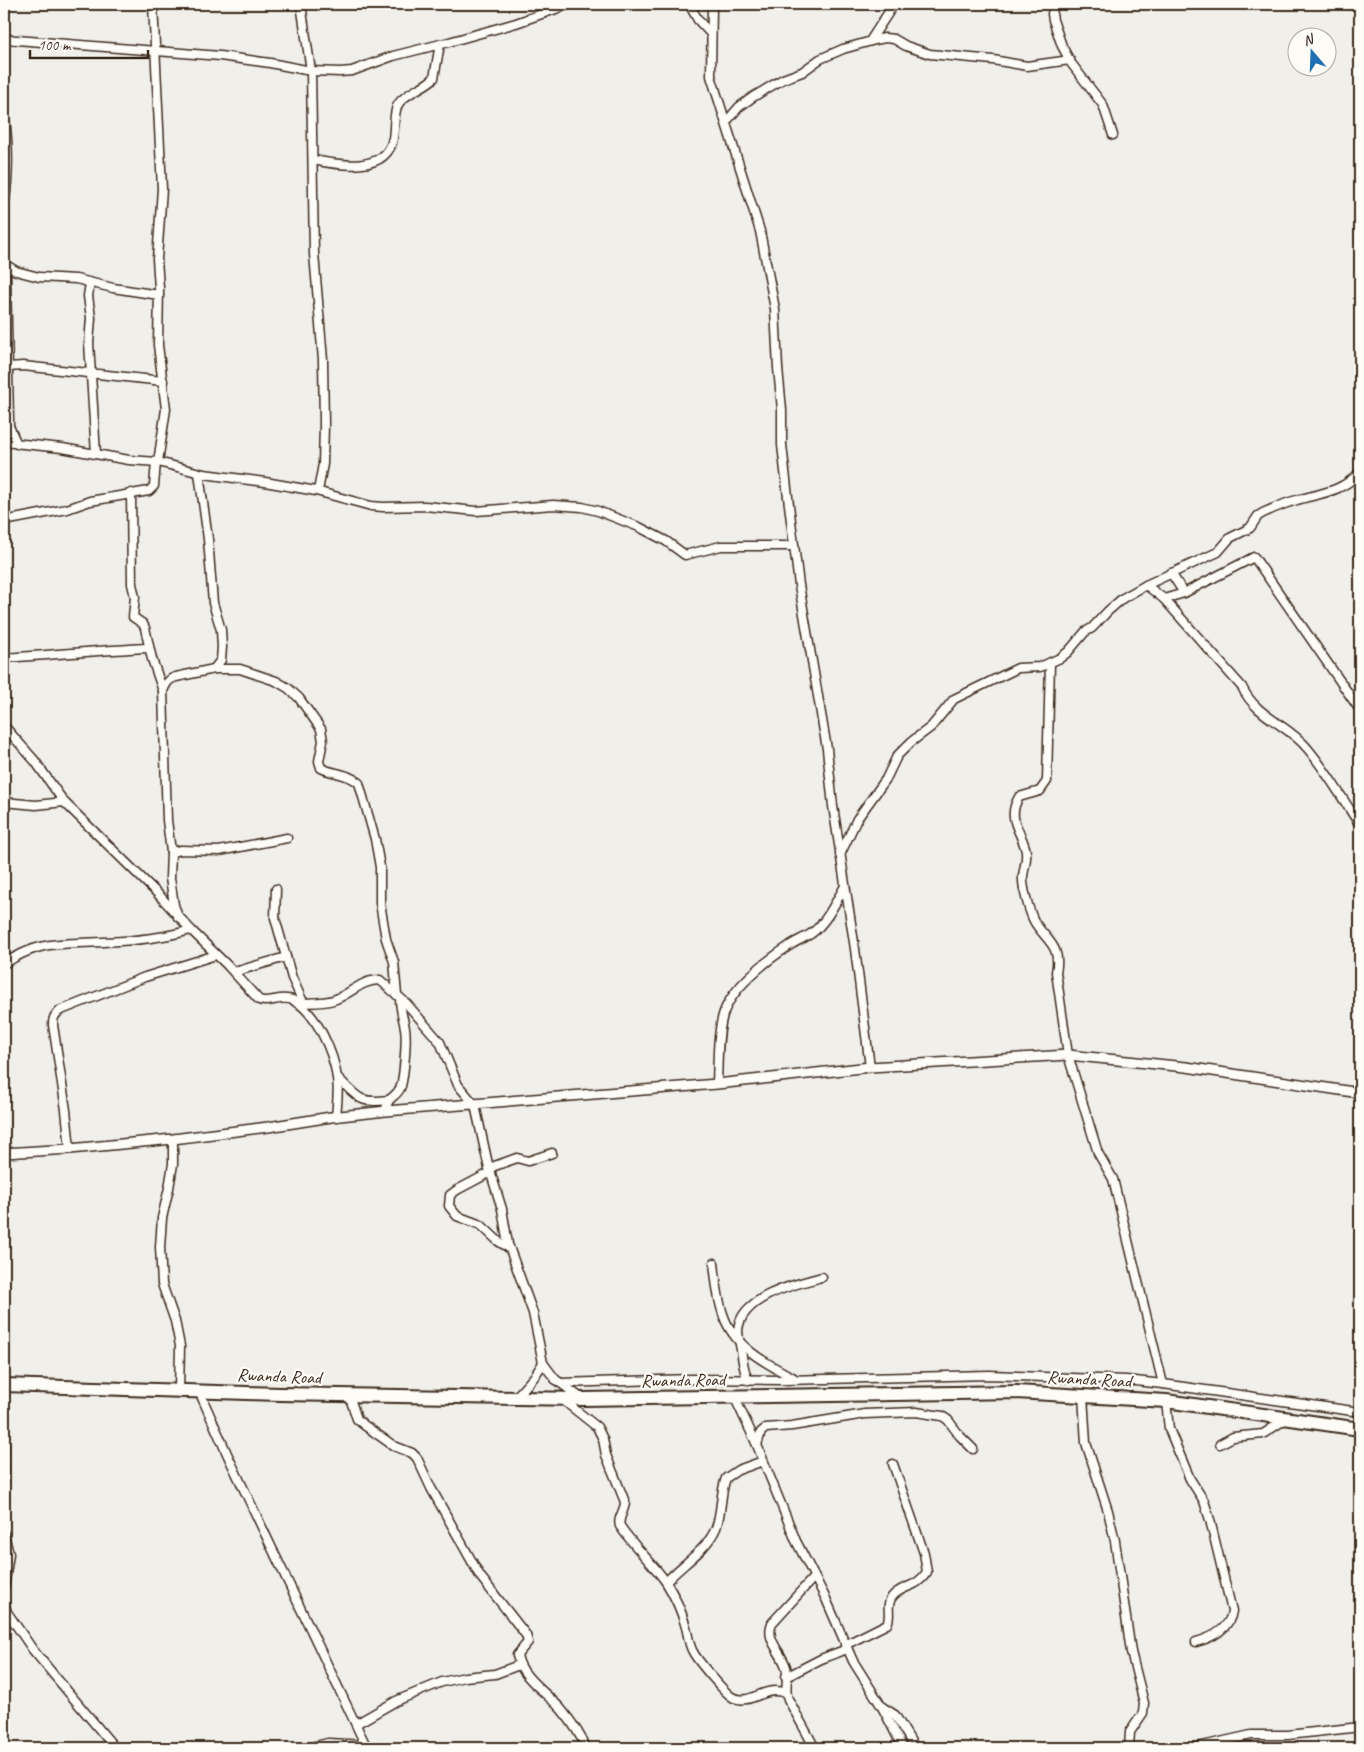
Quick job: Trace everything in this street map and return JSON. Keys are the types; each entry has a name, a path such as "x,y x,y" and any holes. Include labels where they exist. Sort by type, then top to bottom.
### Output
{"highway":[{"name":"Rwanda Road","path":"4,1385 349,1395 583,1399 984,1392 1166,1401 1360,1429"}],"street":[{"path":"4,521 67,509 90,500 146,492 152,489 166,409 158,345 159,294 157,259 162,189 153,4"},
{"path":"301,4 311,71 314,254 323,360 323,464 318,491"},
{"path":"4,39 228,57 311,71 340,72 352,71 393,56 516,22 570,4"},
{"path":"689,4 698,20 711,34"},
{"path":"712,4 710,70 760,231 775,309 782,410 782,445 794,546 827,749 870,1067"},
{"path":"870,41 894,4"},
{"path":"1054,4 1053,20 1062,46 1103,105 1113,135"},
{"path":"1347,4 1360,6"},
{"path":"726,122 739,107 778,82 806,70 814,63 830,55 870,41 885,38 894,39 906,46 930,54 993,60 1027,66 1070,60"},
{"path":"313,160 355,165 370,163 379,159 391,146 396,109 400,102 434,78 440,44"},
{"path":"4,113 8,180 4,207"},
{"path":"4,250 6,265 9,426 17,444"},
{"path":"6,265 16,271 39,277 76,279 90,284 159,294"},
{"path":"90,284 88,296 91,318 89,334 90,373 96,454"},
{"path":"8,367 23,366 163,381"},
{"path":"4,435 9,426"},
{"path":"4,442 62,448 129,460 157,462 199,473 318,491 371,506 425,506 476,511 553,505 582,507 598,511 639,527 666,541 685,555 721,546 794,546"},
{"path":"840,854 857,819 886,779 897,756 911,742 932,727 954,699 1018,668 1040,667 1064,656 1085,632 1132,592 1219,552 1230,538 1250,528 1258,516 1263,513 1298,500 1337,490 1354,479 1360,472"},
{"path":"199,473 208,539 213,603 221,630 221,660 214,669"},
{"path":"130,493 132,584 136,597 133,617 144,626 164,691 167,820 171,852 171,888 178,917"},
{"path":"1164,599 1184,593 1254,557 1360,710"},
{"path":"1171,573 1184,593"},
{"path":"1146,585 1164,599 1242,687 1262,713 1295,735 1308,749 1360,825"},
{"path":"4,658 150,648"},
{"path":"1050,663 1047,781 1040,791 1019,797 1015,808 1015,825 1026,852 1023,884 1034,921 1048,937 1054,948 1058,963 1056,980 1068,1055 1098,1153 1113,1179 1163,1384"},
{"path":"164,691 171,678 214,669 240,669 276,681 288,688 299,698 320,729 323,741 319,761 321,768 342,774 358,783 375,839 380,867 380,903 386,939 394,962 398,996 406,1034 401,1088 388,1100 364,1101 337,1077"},
{"path":"4,726 35,761 64,802 234,972 259,1000 266,1001 280,998 300,1002 327,1002 335,1000 362,983 380,980 398,996 440,1042 458,1085 475,1105 490,1170 502,1209 509,1248 533,1313 543,1362 550,1374 583,1399"},
{"path":"4,802 36,805 64,802"},
{"path":"171,852 181,850 220,851 287,838"},
{"path":"717,1084 720,1030 724,1014 732,998 764,965 790,945 812,933 820,925 845,886"},
{"path":"276,889 274,912 292,978 300,1002 324,1038 337,1077 338,1099 336,1116"},
{"path":"4,964 22,952 51,944 121,941 174,935 191,930"},
{"path":"70,1149 53,1025 55,1014 145,977 216,955"},
{"path":"234,972 286,957"},
{"path":"4,1153 173,1139 336,1116 386,1111 717,1084 870,1067 1068,1055 1186,1067 1360,1094"},
{"path":"386,1111 388,1100"},
{"path":"173,1139 173,1164 162,1218 160,1247 162,1284 175,1321 180,1346 179,1390"},
{"path":"509,1248 498,1241 482,1225 457,1216 449,1206 450,1195 490,1170 517,1158 528,1161 552,1153"},
{"path":"714,1263 718,1297 723,1315 731,1331 753,1354 768,1365 795,1379"},
{"path":"748,1380 743,1370 738,1330 744,1316 754,1303 772,1293 822,1277"},
{"path":"515,1398 534,1377 543,1362"},
{"path":"561,1383 692,1379 748,1380 989,1375 1126,1380 1359,1411"},
{"path":"199,1391 366,1746 328,1743 306,1748"},
{"path":"349,1395 357,1419 394,1446 412,1453 417,1458 431,1488 480,1576 526,1635 528,1642 517,1655 520,1665 570,1720 586,1748"},
{"path":"734,1396 757,1445 796,1541 826,1599 846,1647 857,1669 882,1707 903,1748"},
{"path":"1083,1396 1086,1443 1108,1510 1115,1541 1131,1652 1144,1702 1142,1713 1130,1732 1130,1748"},
{"path":"562,1398 583,1417 593,1422 601,1433 606,1455 625,1502 625,1508 618,1521 620,1526 666,1582 683,1618 691,1649 719,1685 736,1699 743,1700 774,1690 786,1693"},
{"path":"1166,1401 1170,1433 1190,1479 1204,1501 1210,1520 1232,1611 1230,1620 1216,1634 1196,1642"},
{"path":"757,1445 761,1432 766,1428 792,1426 865,1414 916,1412 942,1416 948,1420 973,1449"},
{"path":"1220,1444 1233,1437 1263,1434 1286,1419"},
{"path":"4,1444 4,1482"},
{"path":"666,1582 702,1547 712,1534 718,1518 726,1478 738,1470 763,1461"},
{"path":"786,1677 887,1624 889,1617 888,1604 891,1598 901,1590 916,1584 927,1572 924,1553 893,1464"},
{"path":"4,1534 9,1554 4,1588"},
{"path":"814,1577 772,1623 769,1630 770,1637 785,1667 788,1699 815,1748"},
{"path":"4,1603 6,1612 33,1650 115,1748"},
{"path":"356,1724 396,1701 442,1682 465,1677 495,1674 520,1665"},
{"path":"882,1707 895,1715 915,1748"},
{"path":"1193,1748 1251,1735 1288,1736 1360,1726"}]}
